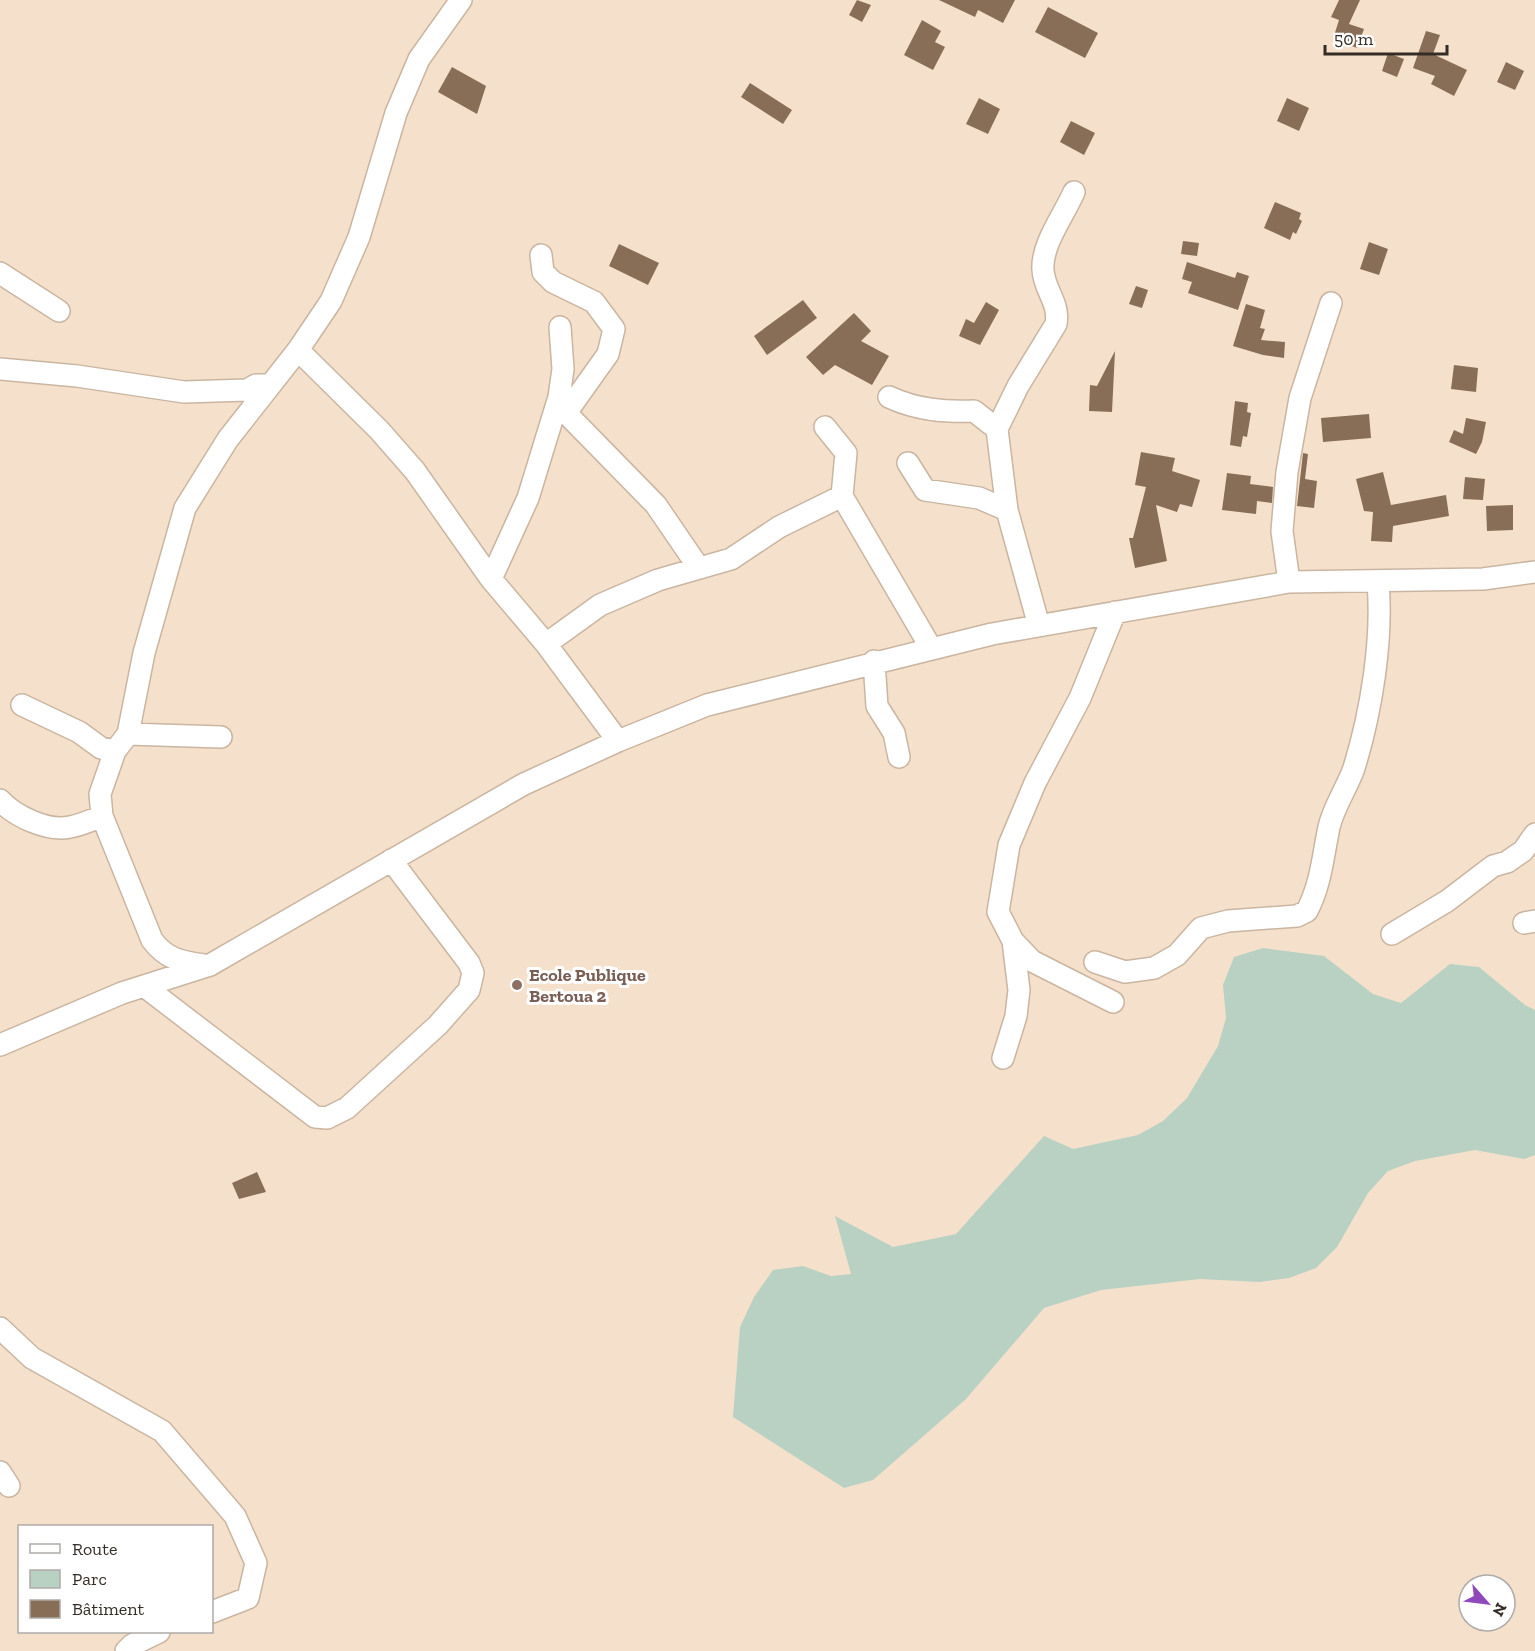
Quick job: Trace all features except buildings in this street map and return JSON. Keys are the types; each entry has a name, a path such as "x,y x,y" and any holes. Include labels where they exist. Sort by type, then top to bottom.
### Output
{"street":[{"path":"210,965 180,962 170,958 156,945 102,816 100,794 115,751 128,734 144,653 185,507 228,439 298,350 331,301 359,237 396,113 419,59 461,0"},
{"path":"1039,626 1007,510 997,429 1018,387 1056,324 1058,314 1056,303 1043,270 1047,247 1074,192"},
{"path":"541,255 543,272 553,282 594,302 614,329 608,354 566,413 657,505 699,568"},
{"path":"0,273 59,311"},
{"path":"1289,582 1282,531 1287,472 1300,398 1331,303"},
{"path":"491,579 528,498 559,397 563,369 560,327"},
{"path":"298,350 379,430 415,471 491,579 546,644 618,741"},
{"path":"0,369 77,375 184,392 247,390 256,385 269,385"},
{"path":"890,397 909,406 949,412 974,411 997,429"},
{"path":"825,427 846,453 842,496 932,648"},
{"path":"908,463 925,490 979,498 1007,510"},
{"path":"546,644 600,606 658,580 731,559 779,527 842,496"},
{"path":"0,1045 144,986 210,965 524,784 618,741 707,705 932,648 1039,626 1289,582 1378,583 1483,579 1535,572"},
{"path":"1095,962 1125,972 1154,968 1177,955 1201,928 1228,921 1297,916 1307,911 1322,867 1329,826 1353,769 1361,742 1381,618 1378,583"},
{"path":"1113,1002 1032,961 1013,941 998,912 1009,845 1035,783 1080,698 1115,612"},
{"path":"874,661 878,706 894,733 899,757"},
{"path":"22,705 79,732 101,748 115,751"},
{"path":"128,734 221,737"},
{"path":"0,800 8,810 51,827 69,828 102,816"},
{"path":"1392,934 1447,901 1493,866 1507,862 1523,851 1535,834"},
{"path":"144,986 315,1117 327,1118 347,1108 438,1025 469,990 473,974 461,950 391,860"},
{"path":"1003,1058 1016,1016 1019,990 1013,941"},
{"path":"0,1328 32,1358 162,1431 235,1516 256,1563 248,1598 213,1612"},
{"path":"126,1651 132,1645 157,1633"}],"green space":[{"path":"1263,948 1324,956 1373,994 1401,1003 1450,964 1479,967 1525,1005 1535,1010 1535,1155 1524,1159 1475,1150 1415,1161 1388,1171 1368,1193 1337,1247 1316,1268 1289,1278 1259,1282 1200,1279 1101,1290 1044,1308 966,1399 873,1480 844,1488 733,1417 740,1327 754,1297 773,1270 803,1266 831,1276 851,1274 835,1216 893,1247 956,1234 1044,1136 1073,1149 1138,1135 1163,1121 1187,1098 1218,1046 1226,1018 1223,985 1234,957"}],"place":[{"name":"Ecole Publique Bertoua 2","path":"517,985"}]}
